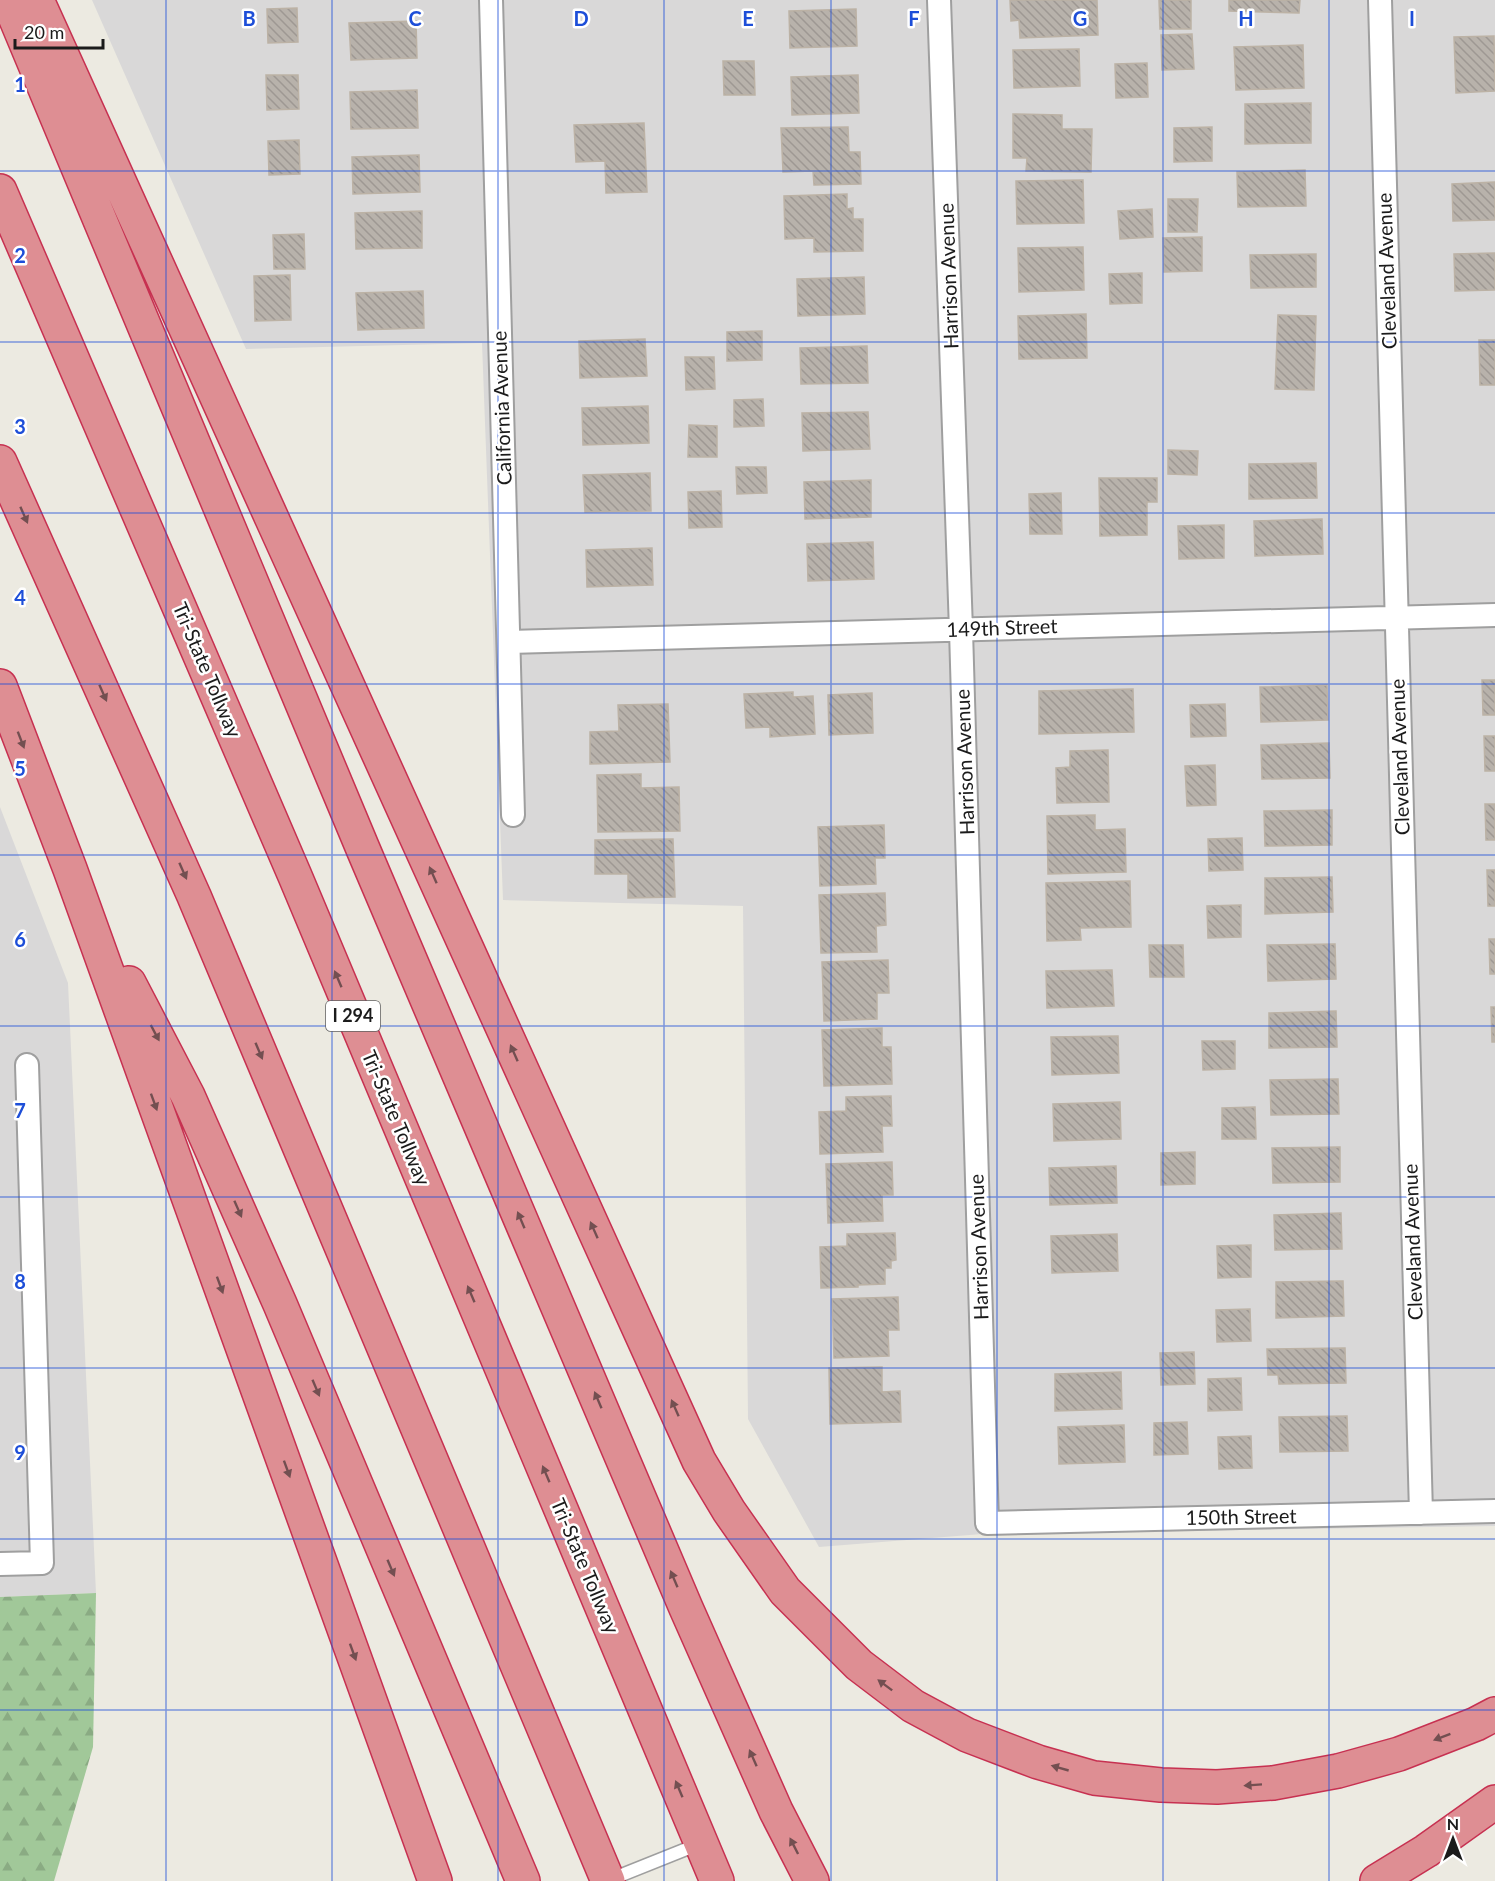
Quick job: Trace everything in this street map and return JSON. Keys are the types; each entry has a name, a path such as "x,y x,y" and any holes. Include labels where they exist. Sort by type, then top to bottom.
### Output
{"highway":[{"path":"8,0 373,871 682,1597 776,1811 812,1881"},
{"path":"37,0 699,1461 729,1511 786,1591 859,1665 913,1706 967,1735 1038,1762 1094,1778 1161,1785 1217,1787 1273,1784 1338,1771 1399,1754 1476,1724 1495,1714"},
{"name":"Tri-State Tollway","path":"0,191 285,854 717,1881"},
{"path":"0,462 194,896 608,1881"},
{"path":"0,686 70,869 435,1881"},
{"path":"70,869 188,1096 280,1304 523,1881"},
{"path":"1377,1881 1426,1851 1495,1802"}],"street":[{"name":"California Avenue","path":"491,0 513,815"},
{"name":"Harrison Avenue","path":"939,0 961,630 987,1523"},
{"name":"Cleveland Avenue","path":"1380,0 1421,1513"},
{"name":"149th Street","path":"509,642 1495,615"},
{"path":"0,1564 42,1563 27,1065"},
{"name":"150th Street","path":"987,1523 1495,1511"}],"lane":[{"path":"608,1881 701,1843"}],"shaded area":[{"path":"92,0 1495,0 1495,1526 982,1534 819,1547 748,1419 743,906 503,900 482,343 246,349"},
{"path":"0,807 68,983 96,1593 0,1597"}],"green space":[{"path":"96,1593 93,1747 54,1881 0,1881 0,1597"}],"building":[{"path":"1010,0 1097,0 1098,35 1020,38 1019,20 1011,21"},
{"path":"1159,0 1191,0 1191,29 1160,29"},
{"path":"1229,0 1300,0 1299,13 1229,11"},
{"path":"297,8 298,42 268,43 267,9"},
{"path":"856,9 857,46 790,48 789,11"},
{"path":"416,21 417,58 351,60 349,23"},
{"path":"1192,34 1194,69 1162,70 1161,35"},
{"path":"1494,36 1495,91 1456,93 1454,37"},
{"path":"1303,45 1304,88 1236,90 1234,47"},
{"path":"1079,49 1080,86 1014,88 1013,50"},
{"path":"723,61 754,61 755,95 724,95"},
{"path":"1147,63 1148,97 1116,98 1115,64"},
{"path":"266,75 298,75 299,109 267,110"},
{"path":"858,75 859,113 792,115 791,77"},
{"path":"417,90 418,128 351,129 350,92"},
{"path":"1311,103 1311,143 1245,144 1245,104"},
{"path":"1013,114 1062,115 1062,129 1092,129 1091,172 1026,171 1027,158 1013,158"},
{"path":"644,123 647,192 606,193 605,161 576,162 574,125"},
{"path":"848,127 849,152 860,152 861,184 814,185 813,171 783,172 781,128"},
{"path":"1212,127 1212,161 1174,162 1174,128"},
{"path":"299,140 300,174 269,175 268,141"},
{"path":"419,155 420,192 353,194 352,157"},
{"path":"1305,170 1306,206 1238,207 1237,172"},
{"path":"1083,180 1084,223 1017,224 1016,181"},
{"path":"1495,182 1495,220 1453,221 1452,184"},
{"path":"847,194 847,209 853,208 853,219 863,219 863,251 814,252 814,238 785,239 784,196"},
{"path":"1168,199 1198,199 1197,232 1168,232"},
{"path":"1152,209 1153,237 1120,239 1118,211"},
{"path":"422,211 422,248 356,249 355,213"},
{"path":"304,234 305,269 274,269 273,235"},
{"path":"1202,237 1202,271 1164,272 1163,238"},
{"path":"1083,247 1084,290 1019,292 1018,248"},
{"path":"1495,253 1495,290 1455,291 1454,254"},
{"path":"1316,254 1316,287 1251,288 1250,255"},
{"path":"1142,273 1142,303 1110,304 1109,274"},
{"path":"290,275 291,320 255,321 254,276"},
{"path":"864,277 865,314 798,316 797,279"},
{"path":"423,291 424,328 358,330 356,293"},
{"path":"1086,314 1087,358 1019,359 1018,316"},
{"path":"1278,315 1316,316 1314,390 1275,389"},
{"path":"762,331 762,360 727,361 727,332"},
{"path":"645,339 647,376 580,378 579,341"},
{"path":"1479,340 1495,340 1495,385 1480,385"},
{"path":"867,346 868,383 801,384 800,348"},
{"path":"685,357 714,357 715,389 686,390"},
{"path":"763,399 764,426 734,427 734,400"},
{"path":"648,406 649,443 583,445 582,408"},
{"path":"868,412 870,449 803,451 802,413"},
{"path":"689,425 717,426 717,457 688,457"},
{"path":"1168,450 1198,451 1197,475 1168,474"},
{"path":"1316,463 1317,498 1249,499 1249,464"},
{"path":"736,467 766,467 767,493 737,494"},
{"path":"650,473 651,511 585,512 583,475"},
{"path":"1099,478 1157,478 1157,502 1147,502 1147,535 1100,536"},
{"path":"871,480 871,517 805,519 804,482"},
{"path":"721,491 722,527 689,528 688,492"},
{"path":"1061,493 1062,534 1030,534 1029,494"},
{"path":"1322,519 1323,554 1255,556 1254,521"},
{"path":"1224,525 1224,558 1179,559 1178,526"},
{"path":"873,542 874,579 808,581 807,544"},
{"path":"652,548 653,585 587,587 586,550"},
{"path":"1482,680 1495,680 1495,715 1483,715"},
{"path":"1327,685 1328,720 1261,722 1260,687"},
{"path":"1133,689 1134,732 1039,734 1039,691"},
{"path":"793,692 793,697 813,696 815,734 770,737 770,727 746,728 744,694"},
{"path":"872,693 873,733 829,735 828,695"},
{"path":"668,704 670,762 590,764 590,732 619,731 618,705"},
{"path":"1225,704 1226,736 1191,737 1190,705"},
{"path":"1484,736 1495,736 1495,771 1485,771"},
{"path":"1329,743 1330,778 1262,779 1261,745"},
{"path":"1108,750 1109,802 1057,803 1056,768 1070,767 1070,751"},
{"path":"1215,765 1216,805 1187,806 1185,766"},
{"path":"641,774 641,788 679,787 680,831 598,832 597,775"},
{"path":"1485,804 1495,804 1495,840 1486,840"},
{"path":"1332,810 1332,845 1265,846 1264,811"},
{"path":"1095,815 1095,830 1125,829 1126,872 1048,874 1047,816"},
{"path":"884,825 885,858 875,858 876,884 820,886 818,827"},
{"path":"1242,838 1243,870 1209,871 1208,839"},
{"path":"673,839 675,897 628,898 628,874 595,874 595,840"},
{"path":"1487,870 1495,870 1495,906 1488,906"},
{"path":"1332,877 1333,912 1265,914 1265,878"},
{"path":"1130,881 1131,927 1080,928 1081,940 1047,941 1046,883"},
{"path":"885,893 886,925 876,926 877,952 821,953 819,895"},
{"path":"1241,905 1241,937 1208,938 1207,906"},
{"path":"1489,939 1495,939 1495,974 1490,974"},
{"path":"1335,944 1336,979 1268,981 1267,945"},
{"path":"1149,945 1183,945 1184,977 1150,977"},
{"path":"888,960 889,993 877,993 877,1019 824,1021 822,962"},
{"path":"1112,970 1114,1006 1047,1008 1046,971"},
{"path":"1491,1007 1495,1007 1495,1042 1492,1042"},
{"path":"1336,1011 1337,1047 1269,1048 1269,1013"},
{"path":"882,1028 882,1047 891,1047 892,1084 824,1086 822,1030"},
{"path":"1118,1036 1119,1073 1052,1075 1051,1037"},
{"path":"1202,1041 1235,1041 1235,1069 1203,1070"},
{"path":"1338,1079 1339,1114 1271,1115 1270,1080"},
{"path":"891,1096 892,1126 882,1126 883,1152 820,1154 819,1112 846,1111 846,1097"},
{"path":"1120,1102 1121,1139 1054,1141 1053,1104"},
{"path":"1255,1107 1256,1139 1222,1139 1222,1108"},
{"path":"1340,1147 1340,1182 1273,1183 1272,1148"},
{"path":"1195,1152 1195,1184 1161,1185 1161,1153"},
{"path":"892,1162 893,1195 882,1195 883,1221 828,1223 826,1164"},
{"path":"1116,1166 1117,1203 1050,1205 1049,1168"},
{"path":"1341,1213 1342,1249 1275,1250 1274,1215"},
{"path":"895,1233 896,1260 891,1261 891,1268 885,1268 885,1284 821,1288 820,1247 847,1246 847,1234"},
{"path":"1117,1234 1118,1271 1052,1273 1051,1236"},
{"path":"1251,1245 1251,1277 1218,1278 1217,1246"},
{"path":"1343,1281 1344,1316 1276,1318 1276,1282"},
{"path":"898,1297 899,1330 888,1330 889,1356 834,1358 832,1299"},
{"path":"1250,1309 1251,1341 1217,1342 1216,1310"},
{"path":"1345,1348 1346,1383 1279,1384 1278,1375 1268,1375 1267,1349"},
{"path":"1194,1352 1195,1384 1161,1385 1160,1353"},
{"path":"882,1367 882,1392 900,1391 901,1422 830,1424 829,1368"},
{"path":"1121,1372 1122,1409 1055,1411 1055,1374"},
{"path":"1241,1378 1242,1410 1208,1411 1208,1379"},
{"path":"1347,1416 1348,1451 1280,1452 1279,1417"},
{"path":"1187,1422 1188,1454 1154,1455 1154,1423"},
{"path":"1124,1425 1125,1462 1059,1464 1058,1427"},
{"path":"1251,1436 1252,1468 1219,1469 1218,1437"}]}
